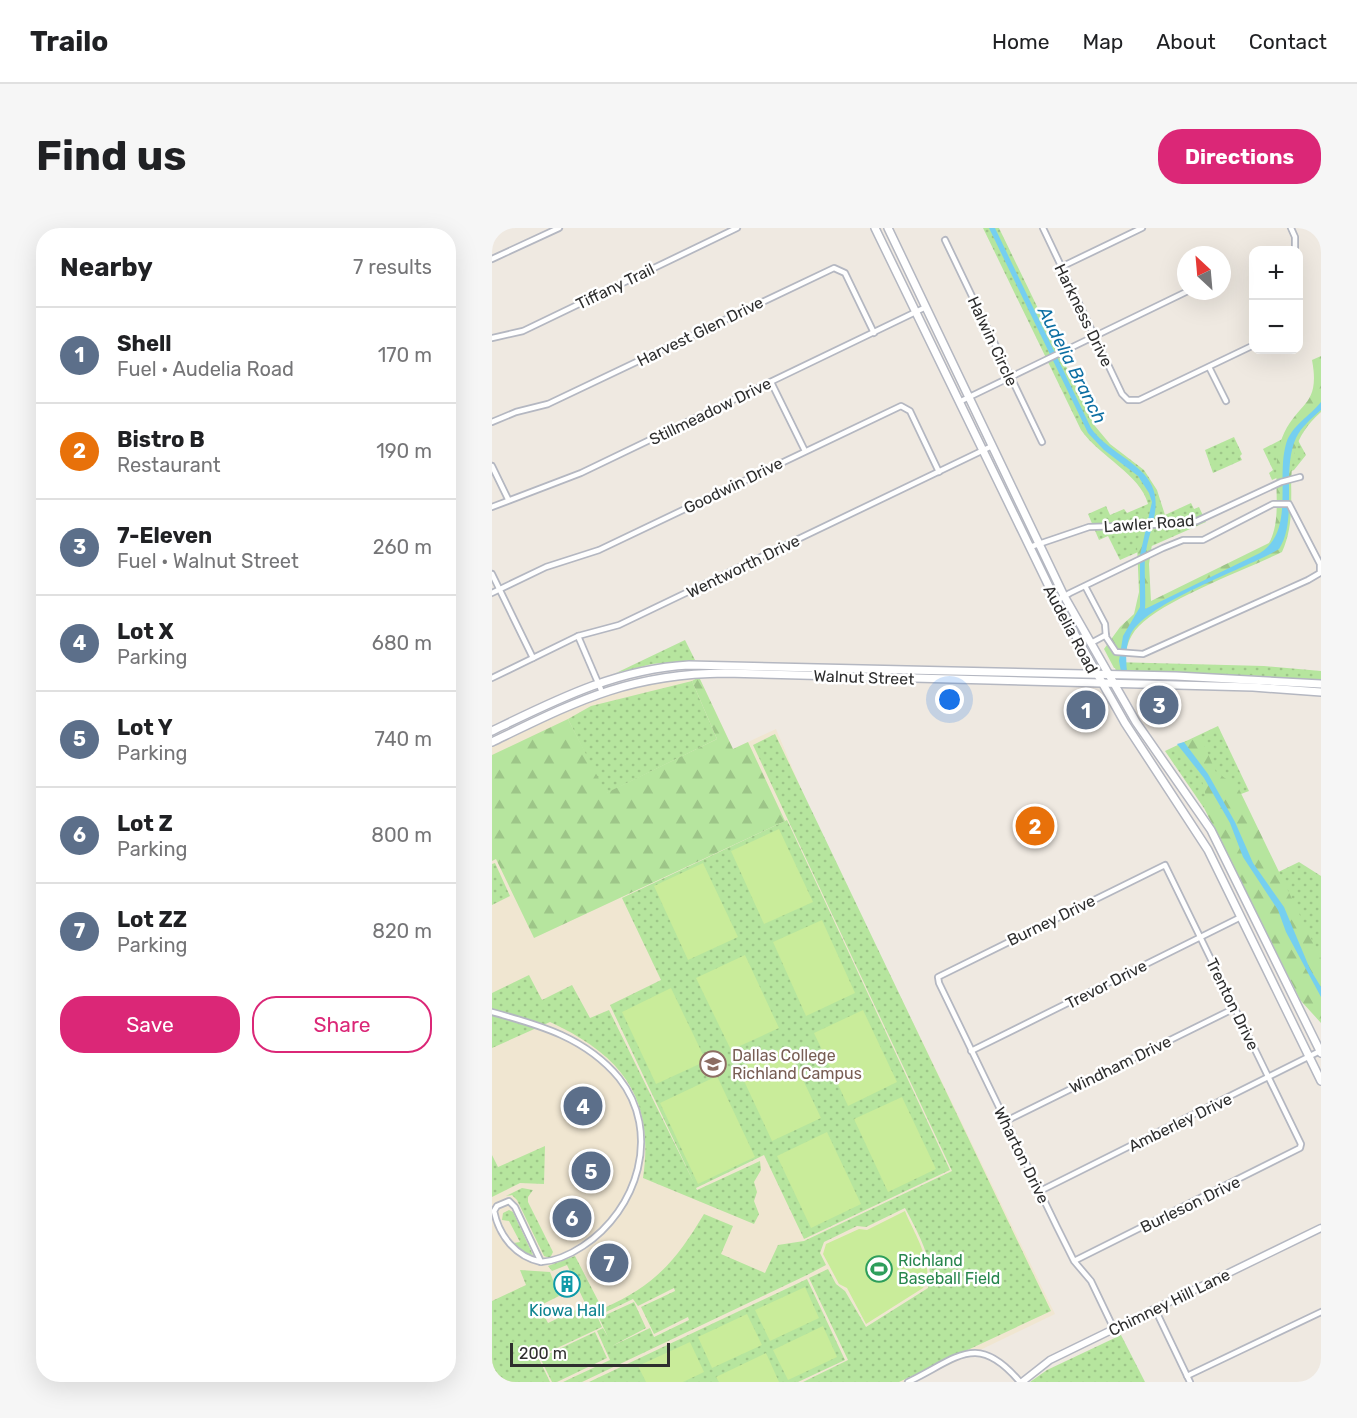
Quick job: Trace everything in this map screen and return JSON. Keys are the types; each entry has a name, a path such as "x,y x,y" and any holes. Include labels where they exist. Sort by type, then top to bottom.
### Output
{"main road":[{"name":"Audelia Road","path":"875,228 1056,600 1101,683 1208,850 1321,1081"},
{"name":"Audelia Road","path":"888,228 1064,596 1113,683 1211,830 1321,1052"},
{"name":"Walnut Street","path":"492,731 599,682 673,666 756,664 1254,678 1321,684"},
{"path":"725,673 726,670 745,669 756,664"},
{"path":"839,676 840,667"},
{"path":"930,679 931,670"},
{"name":"Walnut Street","path":"492,742 602,692 652,678 725,673 1253,687 1321,692"},
{"path":"1179,803 1188,797"},
{"path":"1241,917 1252,912"},
{"path":"1288,1013 1298,1007"},
{"path":"1292,1021 1303,1016"}],"street":[{"path":"492,259 559,228"},
{"name":"Tiffany Trail","path":"492,338 524,331 736,228"},
{"name":"Harkness Drive","path":"1043,228 1122,394 1128,400 1139,400 1209,367"},
{"path":"1061,267 1142,228"},
{"path":"1291,228 1295,237 1295,246"},
{"name":"Halwin Circle","path":"945,240 1042,442"},
{"name":"Harvest Glen Drive","path":"492,422 516,412 548,404 834,268 845,273 874,333"},
{"path":"959,402 1177,296"},
{"name":"Stillmeadow Drive","path":"492,507 508,499 566,480 926,307"},
{"path":"1226,401 1209,367 1249,347"},
{"path":"771,382 805,451"},
{"name":"Goodwin Drive","path":"492,593 546,567 599,550 901,405 910,411 939,472"},
{"name":"Wentworth Drive","path":"492,678 578,636 620,625 992,446"},
{"path":"492,466 508,499"},
{"name":"Lawler Road","path":"1030,547 1039,546 1089,527 1180,524 1210,517 1281,482 1300,477"},
{"path":"1056,600 1086,585 1152,553 1183,540 1203,540 1274,504 1289,504 1320,564 1320,573 1143,654 1118,652 1111,646 1106,635 1105,624 1086,585"},
{"path":"492,574 533,658"},
{"path":"1091,644 1106,635"},
{"path":"578,636 602,692"},
{"name":"Trenton Drive","path":"1165,865 1301,1144"},
{"name":"Burney Drive","path":"938,977 1165,865"},
{"name":"Trevor Drive","path":"972,1052 1241,917"},
{"name":"Wharton Drive","path":"938,977 1074,1261 1091,1281 1114,1329"},
{"name":"Windham Drive","path":"1006,1121 1235,1008"},
{"path":"492,1012 556,1030 592,1052 626,1088 640,1125 642,1148 638,1171 621,1208 610,1223 588,1242 560,1258 541,1262 523,1256 510,1245 495,1216 494,1211 497,1206 509,1201 513,1203 541,1262"},
{"name":"Amberley Drive","path":"1040,1191 1321,1052"},
{"name":"Burleson Drive","path":"1074,1261 1298,1151 1301,1144"},
{"name":"Chimney Hill Lane","path":"1021,1382 1041,1365 1321,1228"},
{"path":"1155,1309 1189,1379 1321,1312"},
{"path":"908,1382 975,1352 989,1354 999,1359 1021,1382"}],"shaded area":[{"name":"Dallas College Richland Campus","path":"699,677 733,749 776,729 812,815 1055,1314 914,1382 492,1382 492,746 575,706 617,690 663,680"}],"green space":[{"path":"983,228 999,228 1095,426 1110,444 1144,470 1157,490 1165,515 1191,503 1194,509 1199,507 1206,522 1120,560 1108,536 1099,540 1088,514 1106,506 1110,515 1124,509 1127,513 1148,504 1137,484 1081,430"},
{"path":"1321,356 1321,412 1306,428 1297,445 1291,479 1291,515 1282,552 1186,595 1151,616 1139,626 1129,640 1125,668 1114,668 1104,649 1120,627 1134,614 1139,592 1137,545 1141,531 1154,531 1149,564 1151,601 1269,543 1276,519 1278,451 1288,426 1310,396 1314,376 1312,360"},
{"path":"1294,433 1306,455 1294,470 1272,480 1269,473 1273,470 1263,449"},
{"path":"1234,437 1242,454 1240,456 1242,460 1213,473 1205,450"},
{"path":"685,640 695,660 652,664 616,673"},
{"path":"1113,662 1264,666 1321,671 1321,682 1263,676 1116,671"},
{"path":"699,677 733,749 748,742 785,821 534,938 496,859 492,861 492,755 568,719 606,793 717,739 692,681"},
{"path":"692,681 717,739 605,794 568,719 591,706"},
{"path":"1218,726 1249,791 1204,808 1165,751"},
{"path":"775,734 1051,1311 899,1382 803,1382 848,1360 809,1278 828,1269 836,1284 845,1291 866,1327 928,1288 930,1278 924,1247 905,1208 866,1227 857,1226 824,1242 820,1253 826,1265 807,1275 582,1382 563,1382 610,1360 597,1331 603,1328 608,1337 599,1318 634,1302 646,1328 612,1346 650,1328 654,1337 689,1320 688,1317 654,1334 641,1307 675,1291 674,1288 638,1306 633,1299 606,1312 604,1308 637,1291 662,1270 684,1245 704,1214 733,1226 721,1254 765,1273 778,1245 804,1241 952,1171 753,745"},
{"path":"1200,736 1216,772 1238,787 1321,959 1321,1023 1301,1001 1204,808 1205,789 1202,782 1193,768 1173,748"},
{"path":"787,820 950,1170 804,1239 764,1155 696,1188 697,1190 760,1161 761,1170 754,1182 757,1192 754,1201 759,1214 754,1224 643,1178 644,1124 638,1102 628,1082 614,1065 575,1035 550,1022 492,1048 492,993 529,975 542,1000 572,985 590,1018 609,1010 694,1183 610,1005 661,980 622,898"},
{"path":"779,829 813,902 764,924 731,851"},
{"path":"1299,862 1321,876 1321,992 1301,1001 1245,888"},
{"path":"495,863 510,896 492,905 492,864"},
{"path":"703,863 738,937 688,960 654,886"},
{"path":"822,920 855,993 806,1016 773,942"},
{"path":"745,955 779,1028 731,1050 696,978"},
{"path":"671,988 706,1061 656,1084 622,1012"},
{"path":"863,1010 897,1082 848,1106 814,1033"},
{"path":"787,1046 821,1118 772,1141 738,1068"},
{"path":"717,1076 755,1157 698,1184 660,1103"},
{"path":"902,1097 936,1169 888,1192 854,1119"},
{"path":"827,1132 861,1204 811,1228 777,1156"},
{"path":"545,1146 544,1184 520,1183 492,1197 492,1155 498,1167"},
{"path":"522,1188 533,1190 528,1197 528,1202 553,1252 550,1258 544,1256 517,1200 512,1195 506,1196"},
{"path":"509,1210 513,1212 533,1255 522,1252 514,1243 520,1242 509,1221 502,1220 503,1213"},
{"name":"Richland Baseball Field","path":"905,1211 926,1260 927,1280 923,1288 866,1324 847,1288 839,1284 823,1254 826,1244 859,1229 867,1230"},
{"path":"575,1256 604,1312 597,1316 602,1327 538,1357 550,1382 492,1382 492,1301 526,1285 520,1270 550,1272 559,1296 539,1306 548,1323 586,1305 567,1265 552,1271 548,1266"},
{"path":"807,1279 845,1360 798,1382 589,1382"},
{"path":"805,1287 819,1318 770,1341 755,1310"},
{"path":"747,1314 762,1345 712,1368 698,1337"},
{"path":"823,1326 837,1357 788,1380 773,1350"},
{"path":"595,1332 607,1358 557,1382 552,1382 540,1358"},
{"path":"1121,1335 1145,1382 1030,1382 1047,1370"},
{"path":"690,1342 704,1372 683,1382 646,1382 638,1366"},
{"path":"766,1353 779,1382 719,1382 716,1377"}],"water":[{"path":"989,228 995,228 1091,428 1103,441 1138,468 1151,484 1156,505 1145,558 1145,609 1260,553 1271,543 1281,518 1283,458 1288,438 1296,426 1321,402 1321,410 1301,430 1292,451 1288,524 1279,549 1174,599 1154,611 1139,624 1130,636 1127,645 1127,673 1121,672 1119,661 1123,636 1140,607 1140,555 1152,502 1138,476 1104,450 1088,433"},
{"path":"1184,742 1208,774 1235,822 1253,863 1284,907 1310,969 1321,987 1321,997 1286,932 1278,910 1243,857 1230,823 1204,778 1177,744"}],"place":[{"name":"7-Eleven","path":"1159,705"},
{"name":"Shell","path":"1086,710"},
{"name":"Bistro B","path":"1035,826"},
{"name":"Dallas College Richland Campus","path":"713,1064"},
{"name":"Lot X","path":"583,1106"},
{"name":"Lot Y","path":"591,1171"},
{"name":"Lot Z","path":"572,1218"},
{"name":"Lot ZZ","path":"609,1263"},
{"name":"Richland Baseball Field","path":"879,1269"},
{"name":"Kiowa Hall","path":"567,1284"}],"water label":[{"name":"Audelia Branch","path":"1072,365"}]}
